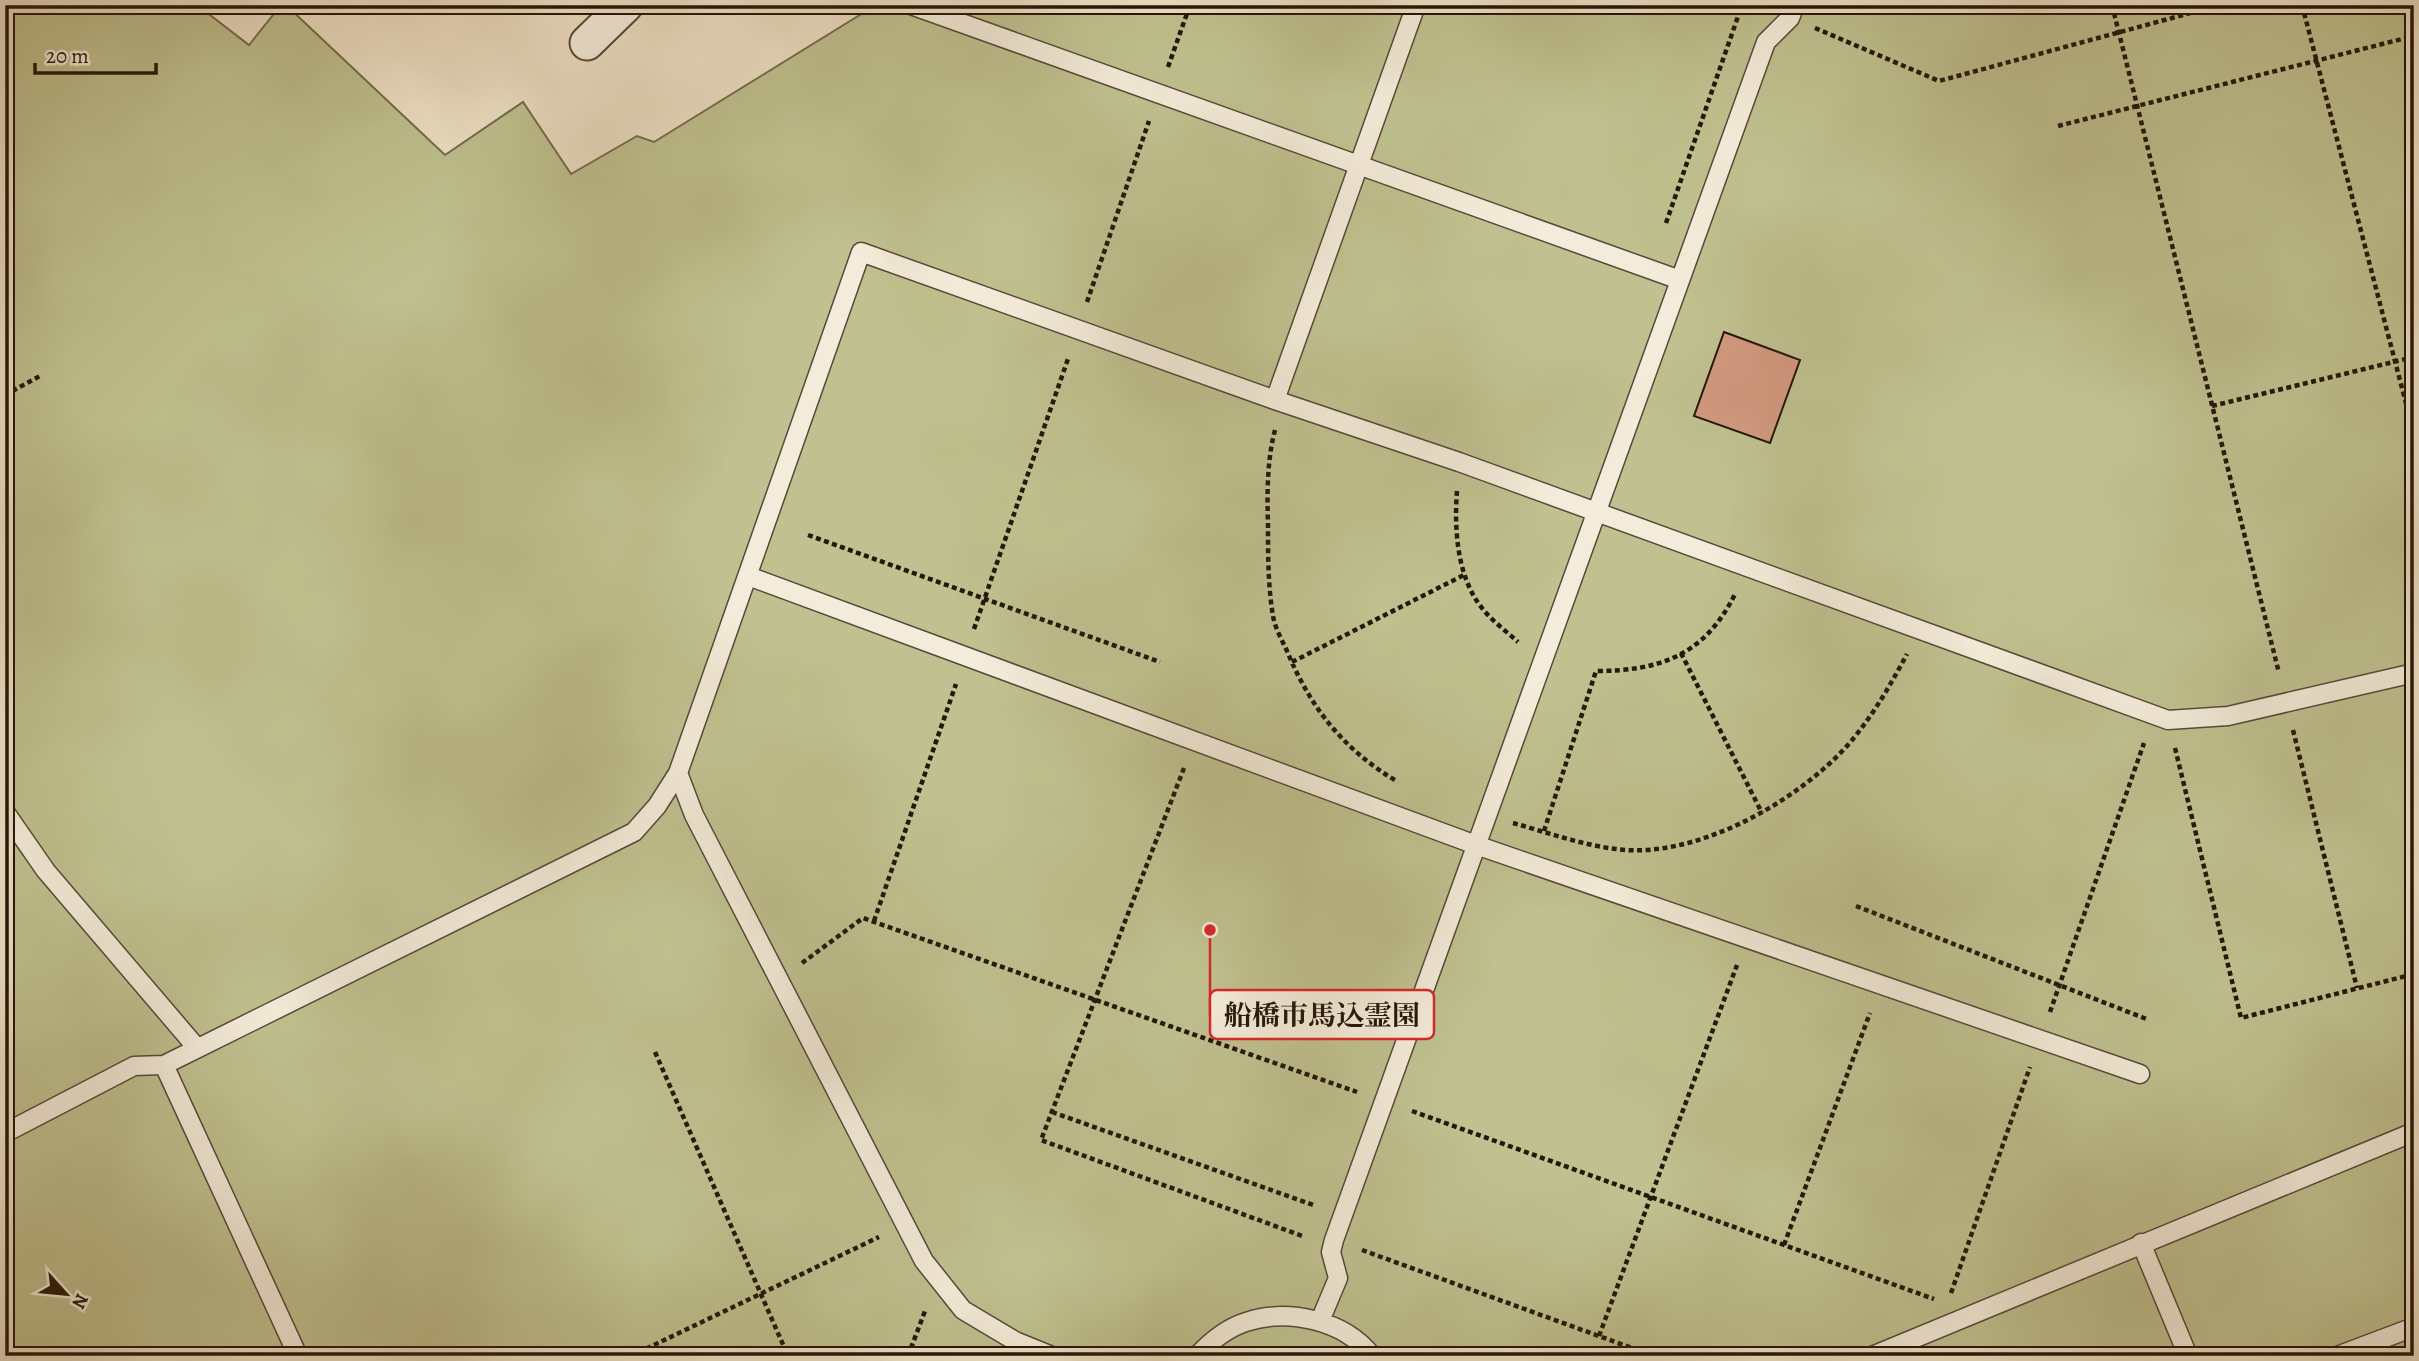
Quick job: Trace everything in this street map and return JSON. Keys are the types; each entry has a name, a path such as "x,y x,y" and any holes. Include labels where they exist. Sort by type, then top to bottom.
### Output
{"street":[{"path":"587,43 626,5"}],"lane":[{"path":"911,5 1680,280"},
{"path":"1275,400 1416,5"},
{"path":"1320,1321 1338,1278 1331,1252 1333,1243 1766,42 1793,12"},
{"path":"5,1133 134,1066 164,1065 634,832 657,806 678,773 861,252 1275,400 1459,462 2168,720 2228,716 2414,673"},
{"path":"748,576 1476,845 2140,1074"},
{"path":"678,773 694,815 924,1261 962,1310 1015,1341 1052,1356"},
{"path":"5,812 46,871 197,1048"},
{"path":"164,1065 298,1356"},
{"path":"1872,1356 2414,1132"},
{"path":"2141,1243 2188,1356"},
{"path":"1197,1356 1212,1340 1245,1322 1283,1316 1320,1321 1362,1344 1372,1356"},
{"path":"2337,1356 2414,1327"}],"path":[{"path":"874,921 1189,5"},
{"path":"2112,5 2357,988"},
{"path":"1793,12 1939,81 2220,5"},
{"path":"2302,5 2414,435"},
{"path":"2058,126 2414,36"},
{"path":"2212,406 2414,357"},
{"path":"5,395 40,376"},
{"path":"1459,462 1455,510 1464,575 1480,607 1518,642"},
{"path":"808,536 1160,662"},
{"path":"1544,831 1596,671 1630,671 1667,662 1702,641 1726,613 1748,569"},
{"path":"1292,662 1464,575"},
{"path":"1487,816 1617,849 1663,848 1713,835 1762,813 1808,781 1851,741 1880,703 1919,631"},
{"path":"1682,653 1762,813"},
{"path":"2168,720 2241,1018 2414,974"},
{"path":"1195,741 1041,1140 1654,1356"},
{"path":"1856,906 2149,1020"},
{"path":"1599,1336 1747,938"},
{"path":"1784,1245 1880,984"},
{"path":"655,1052 788,1356"},
{"path":"1052,1112 1343,1216"},
{"path":"631,1356 905,1224"},
{"path":"908,1356 937,1278"}],"green space":[{"path":"8,5 197,5 249,45 281,5 286,5 445,155 523,102 571,174 637,136 654,142 876,5 967,5 974,8 975,5 2414,5 2414,1356 5,1356 5,11"}],"building":[{"path":"1724,332 1800,360 1770,443 1694,416"}],"place":[{"name":"船橋市馬込霊園","path":"1210,930"}]}
